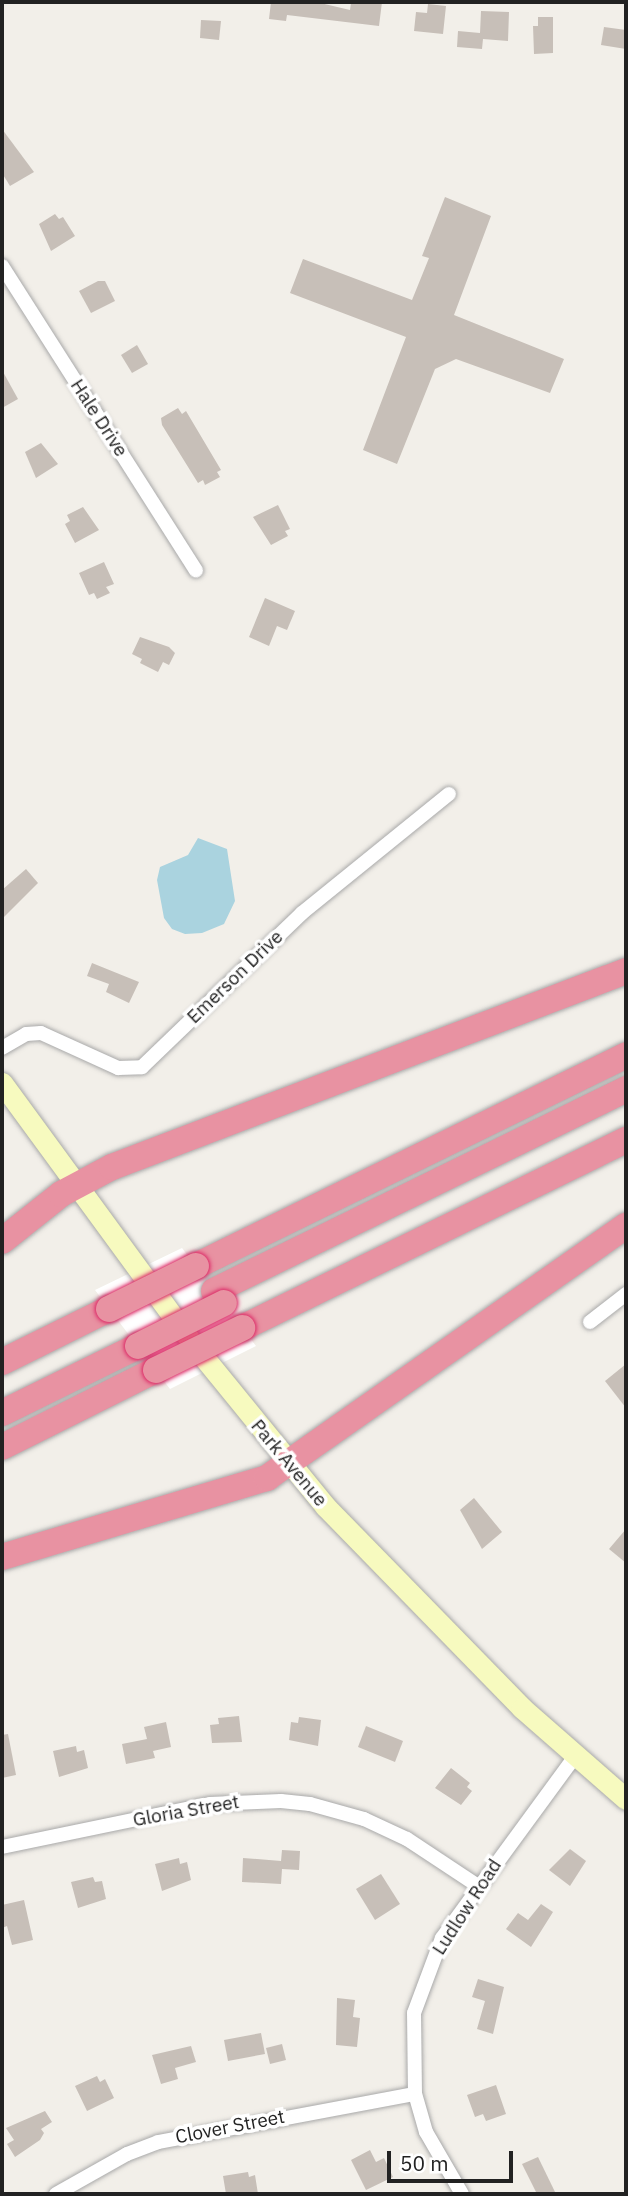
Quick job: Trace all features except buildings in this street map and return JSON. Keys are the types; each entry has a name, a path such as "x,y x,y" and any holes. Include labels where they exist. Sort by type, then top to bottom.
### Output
{"highway":[{"path":"2,1241 76,1184 233,1119 626,971"},
{"path":"2,1362 626,1055"},
{"path":"219,1297 626,1089"},
{"path":"2,1395 133,1339 626,1106"},
{"path":"2,1447 626,1140"},
{"path":"2,1557 253,1484 290,1465 364,1407 626,1226"},
{"path":"2,1413 133,1339"}],"main road":[{"name":"Park Avenue","path":"2,1083 193,1344 290,1465 406,1593 575,1756 626,1799"}],"street":[{"name":"Hale Drive","path":"2,266 196,570"},
{"name":"Emerson Drive","path":"2,1048 26,1034 41,1033 118,1068 142,1067 302,913 449,794"},
{"path":"590,1322 625,1297"},
{"name":"Ludlow Road","path":"462,2194 426,2132 415,2094 411,2044 424,1978 442,1938 575,1756"},
{"name":"Gloria Street","path":"2,1847 210,1804 281,1801 310,1804 364,1819 407,1839 478,1886"},
{"name":"Clover Street","path":"56,2194 127,2154 158,2141 415,2094"}],"water":[{"path":"198,838 227,849 235,901 224,924 202,933 185,934 172,929 164,918 157,880 160,867 188,855"}],"pier":[{"path":"182,1248 256,1346 170,1389 95,1290"}]}
